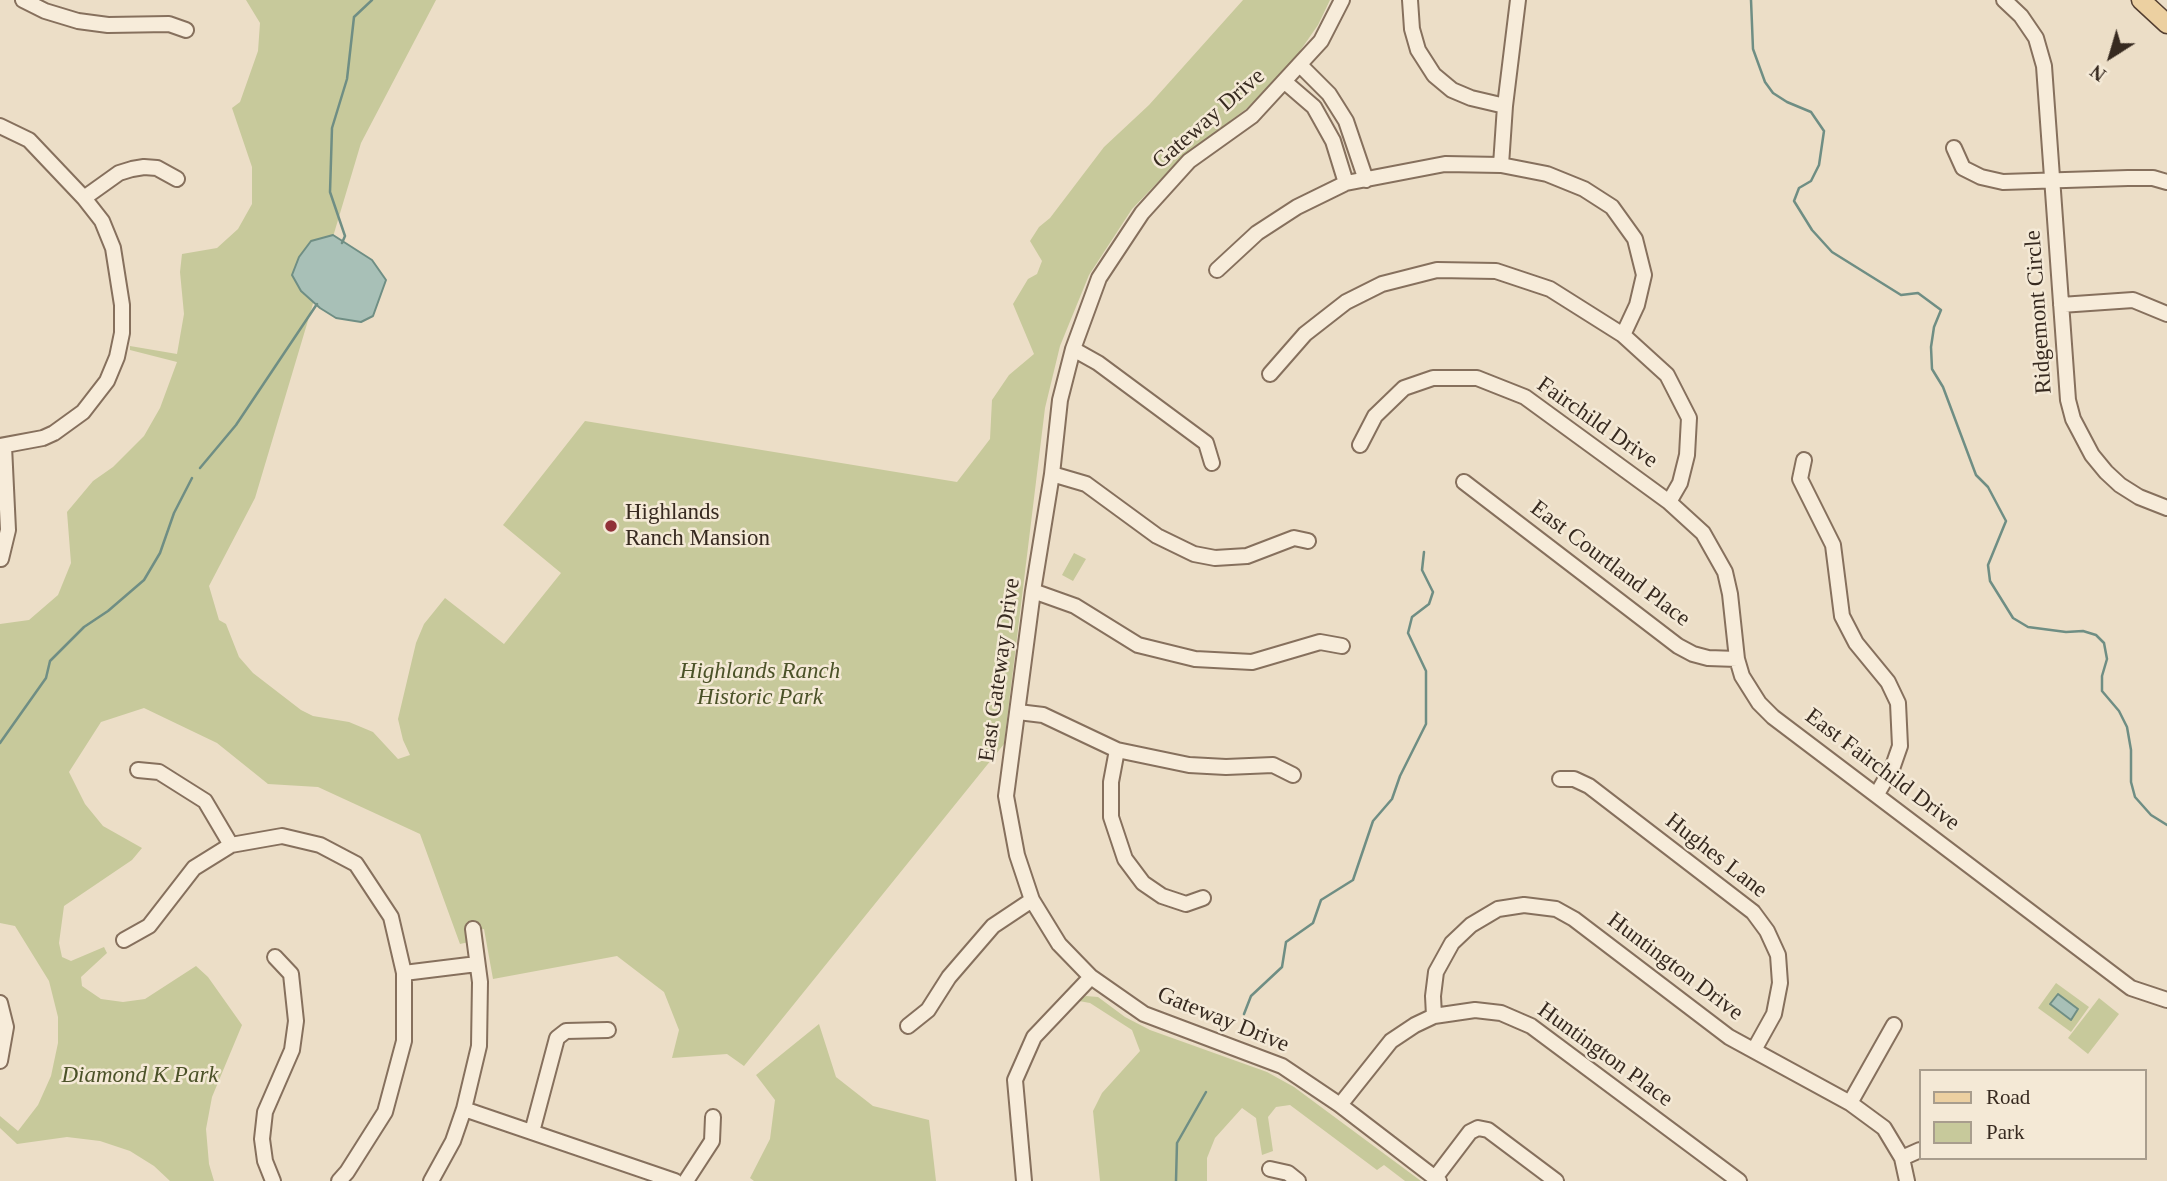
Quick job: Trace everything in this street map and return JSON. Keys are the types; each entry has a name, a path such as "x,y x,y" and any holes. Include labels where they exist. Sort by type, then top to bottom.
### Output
{"main road":[{"path":"2141,0 2167,24"}],"street":[{"path":"23,0 45,11 78,21 108,25 169,24 186,30"},
{"name":"Gateway Drive","path":"1073,349 1099,278 1142,213 1189,161 1252,117 1285,82 1321,41 1342,0"},
{"path":"1410,0 1412,29 1418,50 1434,75 1452,90 1471,99 1505,106"},
{"path":"1501,165 1518,0"},
{"name":"Ridgemont Circle","path":"2004,0 2021,16 2036,38 2044,66 2068,400 2081,436 2092,455 2120,485 2139,497 2167,508"},
{"path":"1300,65 1329,94 1346,121 1366,180"},
{"path":"1285,82 1314,107 1333,141 1346,183"},
{"path":"0,126 29,140 102,221 113,248 122,305 122,333 117,357 100,392 74,420 43,438 2,446 8,530 1,559"},
{"path":"1954,148 1963,167 1981,177 2003,183 2141,178 2167,182"},
{"path":"1217,270 1258,233 1297,207 1346,183 1445,164 1501,165 1547,174 1584,189 1612,207 1635,239 1644,275 1637,305 1623,335"},
{"path":"84,198 120,173 132,169 157,168 177,179"},
{"path":"1270,374 1305,334 1346,302 1382,285 1437,270 1496,271 1550,289 1623,335 1667,375 1689,418 1687,455 1681,483 1669,502"},
{"path":"2062,305 2133,300 2167,314"},
{"path":"1073,349 1098,363 1206,443 1212,463"},
{"name":"East Gateway Drive","path":"1073,349 1060,400 1006,796 1017,855 1031,900 1059,944 1091,977"},
{"name":"Fairchild Drive","path":"1360,445 1375,415 1404,388 1433,378 1477,378 1525,397 1669,502"},
{"path":"1804,460 1800,479 1833,545 1842,616 1856,643 1888,682 1898,703 1900,746 1893,766 1877,794"},
{"path":"1052,474 1086,484 1157,536 1194,554 1215,558 1247,556 1294,538 1308,541"},
{"name":"East Courtland Place","path":"1464,482 1678,646 1708,658 1737,659"},
{"name":"East Fairchild Drive","path":"1669,502 1703,533 1725,572 1737,659 1742,676 1750,690 1773,716 2131,988 2167,1000"},
{"path":"1033,590 1075,606 1138,645 1195,659 1252,662 1320,642 1342,646"},
{"path":"1018,712 1043,715 1117,750 1189,765 1273,765 1293,775"},
{"path":"1117,750 1111,782 1111,817 1125,859 1143,883 1162,896 1185,904 1203,898"},
{"path":"138,771 159,772 205,801 231,845"},
{"name":"Hughes Lane","path":"1560,779 1574,779 1589,786 1753,912 1767,930 1778,955 1780,983 1774,1014 1754,1050"},
{"path":"124,940 149,926 194,868 231,845 282,836 320,845 356,864 391,917 404,973 404,1041 385,1112 339,1181"},
{"path":"908,1026 928,1010 949,977 993,926 1031,900"},
{"name":"Huntington Drive","path":"1434,1016 1436,972 1452,943 1471,925 1498,909 1524,905 1556,909 1574,919 1729,1037 1850,1103 1884,1128 1902,1158 1907,1181"},
{"path":"431,1181 453,1141 464,1109 479,1046 481,1007 473,929"},
{"path":"273,1181 265,1161 261,1139 265,1112 292,1050 296,1021 291,974 275,957"},
{"path":"404,973 477,964"},
{"path":"1024,1181 1015,1080 1034,1037 1091,977"},
{"name":"Gateway Drive","path":"1091,977 1144,1014 1282,1066 1340,1105 1437,1180"},
{"path":"0,1003 6,1027 0,1061"},
{"name":"Huntington Place","path":"1340,1105 1391,1041 1415,1025 1434,1016 1475,1010 1500,1013 1531,1026 1739,1181"},
{"path":"1850,1103 1894,1025"},
{"path":"533,1132 557,1038 566,1031 608,1030"},
{"path":"464,1109 675,1181"},
{"path":"686,1181 712,1141 713,1117"},
{"path":"1437,1180 1470,1132 1478,1128 1488,1130 1556,1181"},
{"path":"1902,1158 1918,1151"},
{"path":"1270,1169 1288,1173 1298,1181"}],"green space":[{"name":"Highlands Ranch Historic Park","path":"246,0 436,0 361,143 255,498 209,586 219,620 226,624 239,657 253,673 301,710 313,716 349,722 373,732 398,759 410,755 398,719 416,643 424,624 445,598 504,644 561,573 503,525 585,421 957,482 990,439 992,400 1009,375 1034,354 1013,304 1028,279 1037,274 1042,261 1030,241 1039,227 1050,218 1104,147 1149,105 1243,0 1330,0 1318,25 1286,71 1246,109 1181,158 1132,209 1089,275 1060,346 1045,408 1004,744 744,1066 727,1054 672,1058 679,1030 664,992 617,956 493,979 484,929 469,931 469,942 460,944 420,834 318,787 268,784 217,743 144,708 101,722 69,772 85,804 103,826 142,848 132,860 64,906 59,943 62,957 71,961 104,947 107,953 81,977 82,986 101,999 123,1002 145,999 196,966 208,977 242,1025 212,1097 206,1129 209,1164 214,1181 170,1181 154,1166 130,1151 100,1141 67,1137 17,1144 0,1128 0,1116 18,1131 38,1105 51,1076 58,1043 58,1017 49,981 15,926 0,923 0,624 29,620 58,595 71,563 67,512 93,481 113,467 144,436 160,408 177,362 130,350 130,346 177,354 184,314 180,272 182,254 217,248 238,229 252,204 252,167 232,108 240,102 258,51 260,23"},
{"path":"1074,553 1086,559 1073,581 1062,575"},
{"path":"2056,983 2089,1007 2071,1032 2038,1008"},
{"path":"1086,996 1098,997 1125,1017 1150,1030 1267,1072 1294,1087 1421,1181 1405,1181 1384,1165 1377,1170 1290,1105 1276,1107 1268,1117 1273,1151 1262,1155 1256,1118 1242,1108 1215,1138 1207,1158 1207,1181 1100,1181 1093,1111 1102,1093 1140,1051 1132,1030 1090,1003 1079,1001"},
{"path":"2099,998 2119,1014 2088,1054 2068,1038"},
{"path":"819,1024 836,1077 873,1106 929,1120 936,1181 754,1181 750,1178 770,1139 775,1100 756,1075"}],"shaded area":[{"path":"333,235 372,260 386,280 373,316 361,322 336,318 320,308 301,291 292,275 299,257 311,241"},
{"path":"2058,994 2078,1009 2071,1020 2050,1004"}],"waterway":[{"path":"342,243 345,236 330,192 332,128 347,79 354,17 372,0"},
{"path":"1751,0 1753,49 1765,82 1773,93 1811,112 1824,131 1819,165 1811,181 1799,188 1794,201 1812,230 1832,252 1901,295 1918,293 1941,310 1934,327 1932,369 1943,387 1976,475 1988,487 2006,521 1988,565 1990,581 2013,618 2028,627 2066,632 2083,631 2096,635 2104,643 2107,659 2102,676 2102,691 2119,711 2127,727 2131,750 2131,782 2135,797 2151,815 2167,825"},
{"path":"200,468 236,425 317,304"},
{"path":"0,743 46,678 50,661 84,627 108,611 144,580 160,553 174,513 192,478"},
{"path":"1244,1014 1251,996 1282,967 1286,942 1313,923 1321,900 1353,880 1373,821 1392,799 1400,776 1426,724 1426,671 1408,633 1412,617 1429,604 1433,592 1422,570 1424,552"},
{"path":"1176,1181 1177,1143 1206,1092"}],"place":[{"name":"Highlands Ranch Mansion","path":"611,526"}],"park label":[{"name":"Diamond K Park","path":"140,1076"}]}
